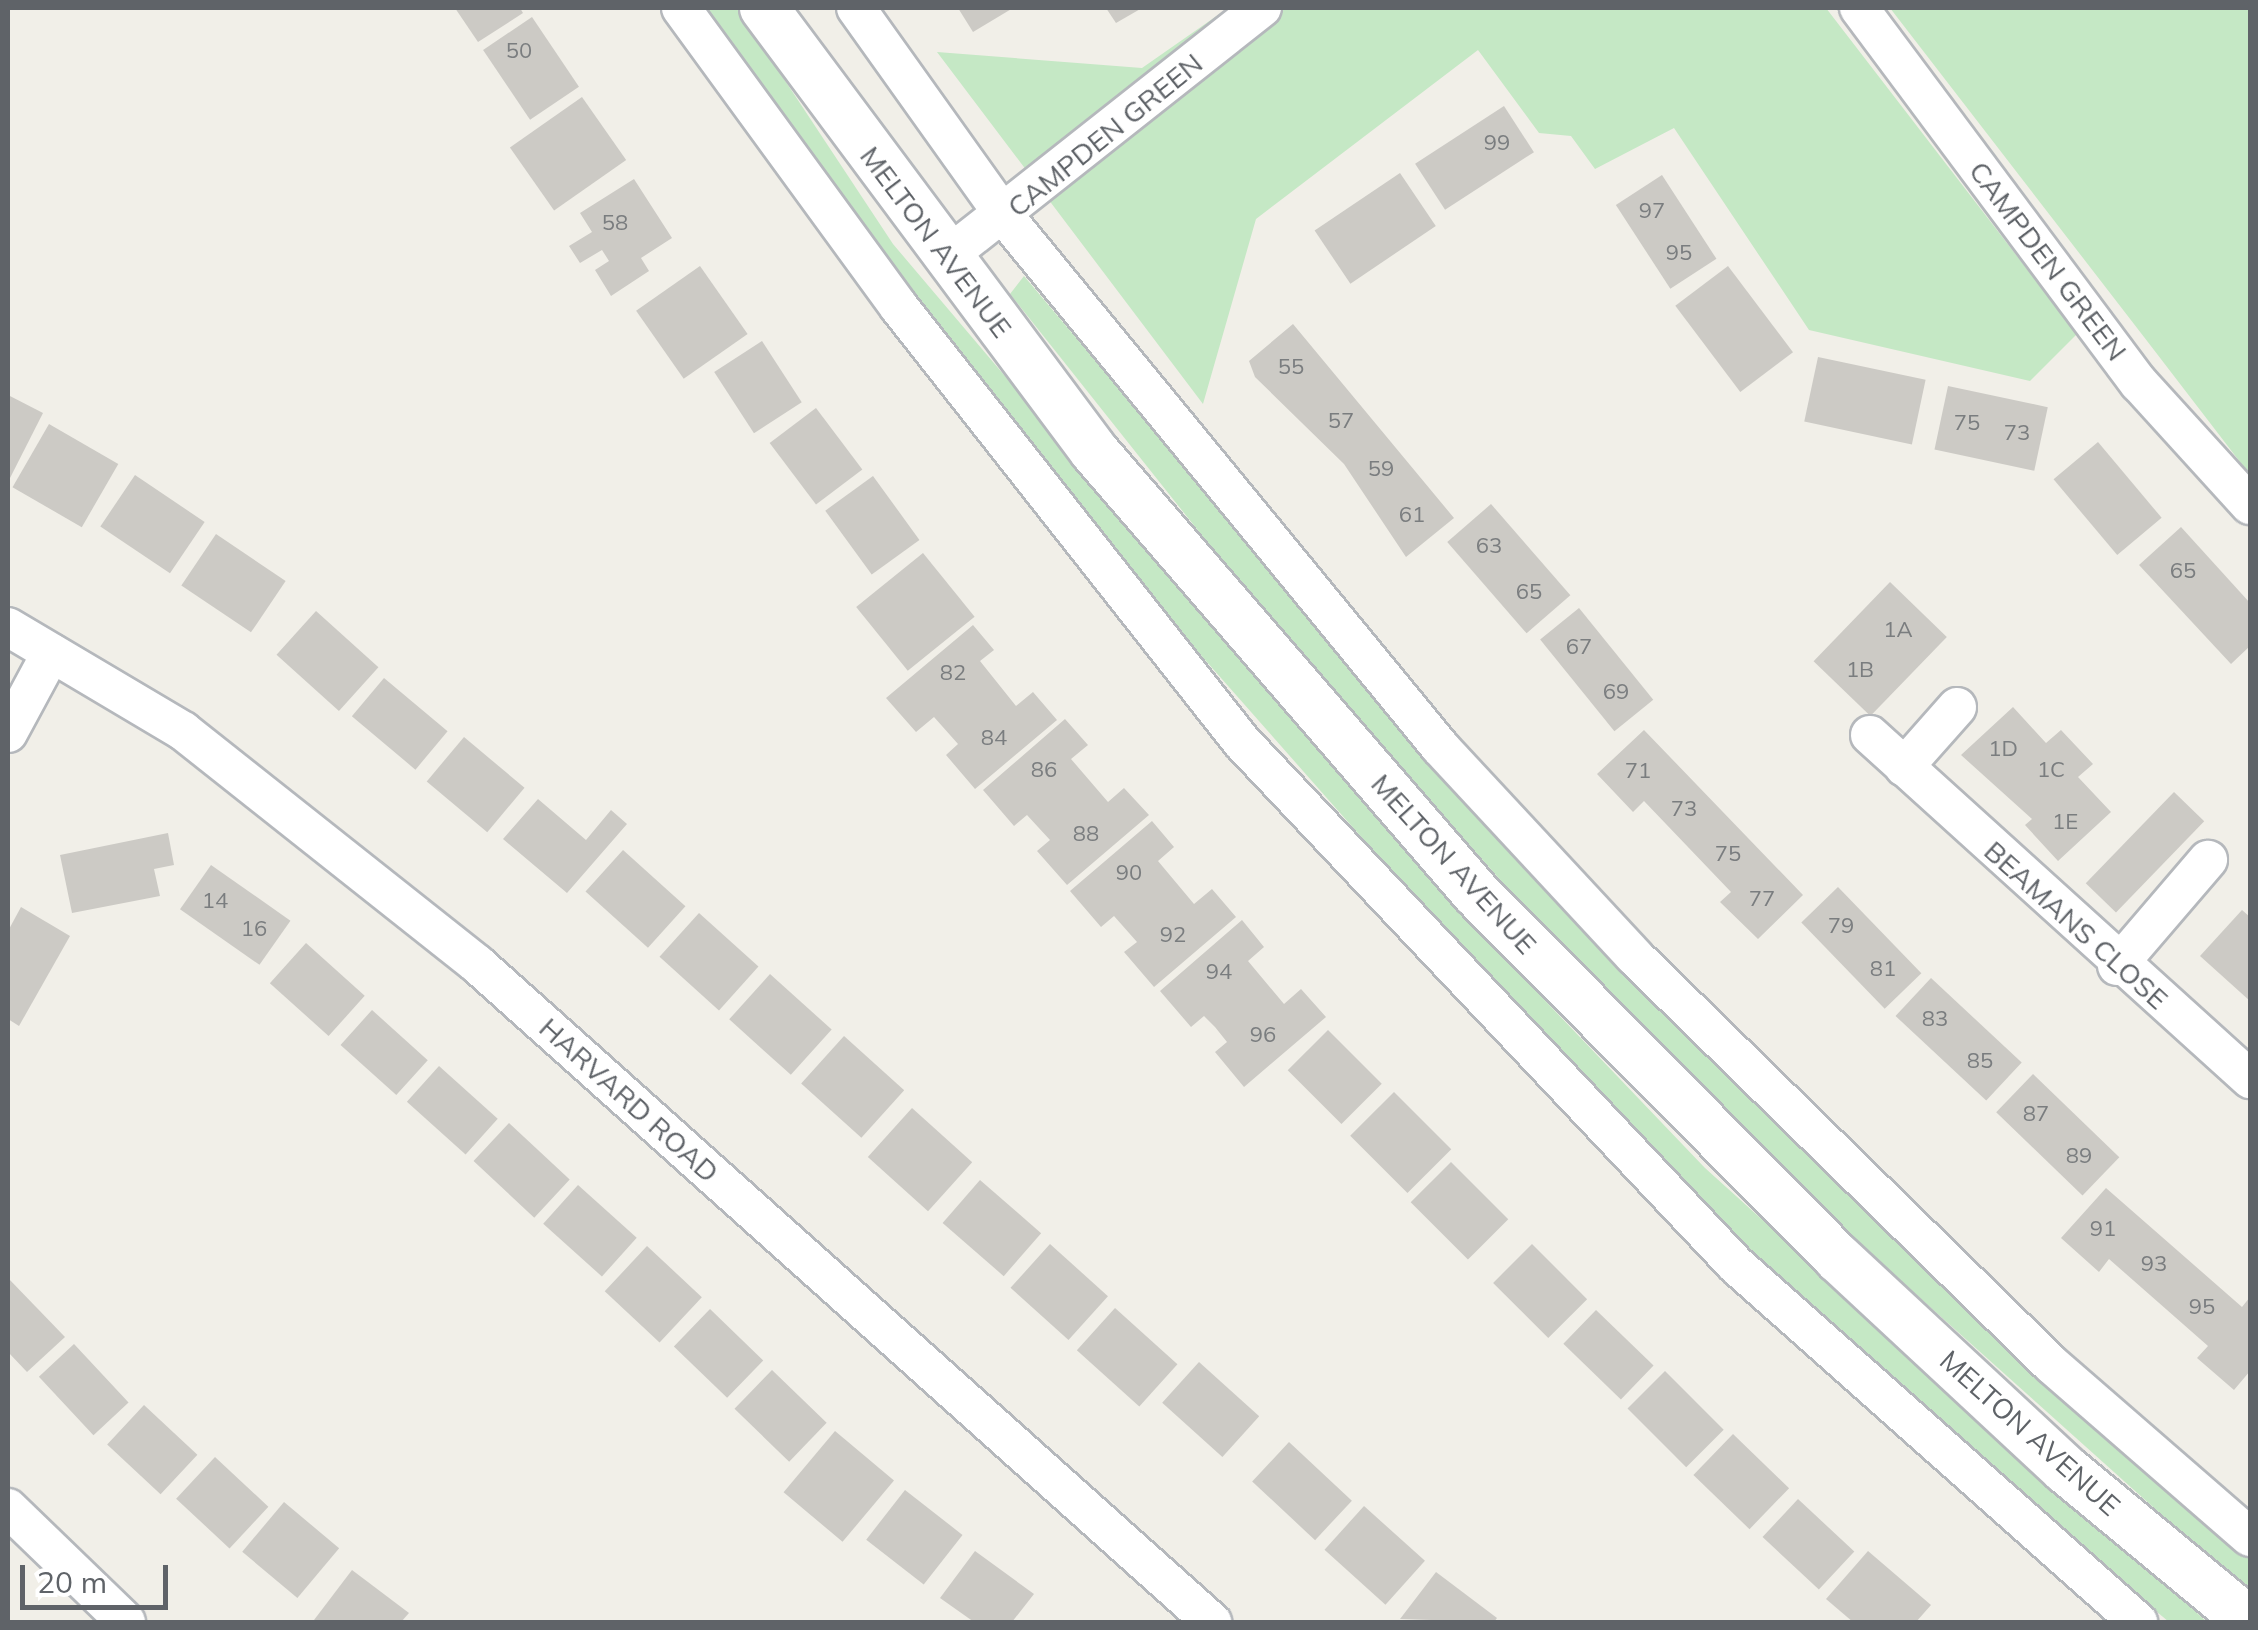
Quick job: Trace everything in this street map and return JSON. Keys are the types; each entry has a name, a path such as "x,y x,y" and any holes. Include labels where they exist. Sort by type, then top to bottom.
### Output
{"street":[{"path":"681,8 898,307 1241,741 1736,1264 2138,1622"},
{"name":"MELTON AVENUE","path":"764,8 944,258 1094,451 1475,892 1838,1258 2066,1469 2250,1622"},
{"path":"856,8 1005,218 1440,747 1634,956 2052,1365 2250,1536"},
{"name":"CAMPDEN GREEN","path":"944,258 1005,218 1262,8"},
{"name":"CAMPDEN GREEN","path":"1858,8 2140,383 2250,505"},
{"name":"HARVARD ROAD","path":"8,627 184,731 476,964 1212,1622"},
{"path":"8,732 51,653"},
{"path":"1904,767 1957,707"},
{"name":"BEAMANS CLOSE","path":"1870,734 2116,966 2250,1079"},
{"path":"2116,966 2208,860"},
{"path":"8,1508 126,1622"}],"green space":[{"path":"706,8 737,8 893,244 1447,898 1705,1168 2207,1622 2169,1622 1932,1423 1775,1279 1476,967 1108,550 819,176"},
{"path":"1228,8 1826,8 2077,334 2030,381 1809,330 1674,128 1595,169 1571,136 1539,133 1478,50 1256,219 1203,404 937,52 1142,68"},
{"path":"1890,8 2250,8 2250,475 2144,337"},
{"path":"1024,276 1402,725 1648,991 1847,1191 2250,1551 2250,1594 1765,1159 1542,927 1262,611 1010,294"}],"building":[{"path":"455,8 520,8 523,13 478,42"},
{"path":"958,8 1013,8 973,32"},
{"path":"1106,8 1142,8 1116,23"},
{"path":"532,17 579,87 530,120 483,50"},
{"path":"582,97 626,160 554,211 510,147"},
{"path":"1504,106 1534,152 1445,210 1415,164"},
{"path":"1400,173 1436,226 1350,284 1315,231"},
{"path":"1662,175 1716,259 1670,289 1616,205"},
{"path":"634,179 672,238 641,258 649,271 611,296 595,270 609,261 602,250 580,263 569,246 592,232 580,213"},
{"path":"700,266 748,334 684,379 636,311"},
{"path":"1728,266 1793,352 1740,392 1675,306"},
{"path":"1293,324 1454,518 1406,557 1344,464 1255,377 1249,361"},
{"path":"762,341 802,402 754,433 714,372"},
{"path":"1818,357 1926,380 1912,444 1804,422"},
{"path":"1948,386 2048,407 2034,471 1934,450"},
{"path":"8,395 43,413 8,482"},
{"path":"816,408 862,469 816,504 770,443"},
{"path":"49,424 118,464 82,527 12,487"},
{"path":"2098,442 2162,518 2117,555 2054,479"},
{"path":"135,475 205,522 170,573 100,526"},
{"path":"873,476 919,540 872,575 825,511"},
{"path":"1491,504 1570,595 1527,633 1447,542"},
{"path":"2181,527 2250,603 2250,646 2231,664 2139,565"},
{"path":"216,534 286,581 251,632 181,585"},
{"path":"923,553 975,617 908,671 856,607"},
{"path":"1890,582 1947,637 1870,716 1814,661"},
{"path":"1579,608 1653,700 1614,731 1540,639"},
{"path":"316,611 378,667 339,711 277,655"},
{"path":"973,625 994,650 980,661 1016,706 1033,692 1057,720 975,789 946,755 958,744 934,717 916,732 886,698"},
{"path":"384,678 448,731 415,770 352,716"},
{"path":"2013,707 2046,743 2061,730 2093,764 2078,777 2111,812 2058,861 2025,825 2032,819 1961,755"},
{"path":"1065,719 1088,745 1071,759 1108,802 1124,788 1149,815 1067,885 1037,851 1050,840 1027,815 1014,826 983,790"},
{"path":"1644,730 1803,895 1758,939 1720,902 1731,892 1644,801 1633,812 1597,774"},
{"path":"464,737 525,788 487,832 427,781"},
{"path":"2174,792 2204,821 2116,913 2086,883"},
{"path":"538,799 586,840 611,810 627,824 567,893 503,839"},
{"path":"1152,821 1174,847 1158,861 1194,904 1212,889 1236,917 1154,987 1124,952 1137,942 1114,916 1101,927 1070,891"},
{"path":"168,833 174,865 154,869 160,896 72,913 60,855"},
{"path":"623,850 685,906 648,948 586,892"},
{"path":"211,865 290,921 259,965 180,909"},
{"path":"1838,887 1921,973 1885,1009 1801,922"},
{"path":"21,907 70,936 19,1026 8,1019 8,931"},
{"path":"2242,910 2250,917 2250,1001 2200,956"},
{"path":"699,913 758,967 719,1010 660,957"},
{"path":"1242,920 1264,947 1248,961 1284,1004 1301,989 1326,1017 1244,1087 1215,1052 1227,1042 1215,1027 1204,1016 1191,1027 1160,991"},
{"path":"306,943 365,996 329,1036 270,983"},
{"path":"770,974 832,1030 791,1075 729,1019"},
{"path":"1931,978 2022,1063 1986,1101 1896,1016"},
{"path":"372,1010 428,1060 396,1095 341,1045"},
{"path":"1328,1030 1382,1084 1341,1124 1288,1070"},
{"path":"844,1036 904,1090 861,1138 801,1084"},
{"path":"439,1066 498,1119 466,1155 407,1102"},
{"path":"2033,1074 2119,1157 2083,1195 1996,1112"},
{"path":"1394,1092 1451,1149 1407,1193 1350,1136"},
{"path":"912,1108 972,1162 928,1211 868,1157"},
{"path":"509,1123 570,1180 534,1218 474,1161"},
{"path":"1451,1162 1508,1219 1468,1260 1411,1202"},
{"path":"980,1180 1041,1233 1004,1276 943,1223"},
{"path":"578,1185 637,1238 602,1277 543,1224"},
{"path":"2106,1188 2242,1307 2250,1297 2250,1371 2234,1390 2197,1358 2208,1346 2109,1259 2099,1272 2061,1238"},
{"path":"1050,1244 1108,1296 1068,1340 1011,1288"},
{"path":"1532,1244 1587,1299 1548,1338 1493,1283"},
{"path":"647,1246 702,1297 660,1342 605,1291"},
{"path":"8,1278 65,1337 27,1372 8,1352"},
{"path":"1115,1308 1177,1364 1139,1407 1077,1350"},
{"path":"710,1309 763,1360 727,1398 674,1346"},
{"path":"1596,1310 1654,1366 1621,1399 1563,1344"},
{"path":"74,1344 129,1403 93,1435 39,1377"},
{"path":"1199,1362 1259,1416 1222,1457 1162,1403"},
{"path":"772,1370 827,1423 789,1462 734,1409"},
{"path":"1665,1371 1724,1430 1686,1467 1628,1408"},
{"path":"144,1405 197,1455 161,1494 107,1444"},
{"path":"835,1431 894,1480 843,1542 784,1492"},
{"path":"1733,1434 1789,1488 1750,1529 1693,1475"},
{"path":"1289,1442 1352,1501 1315,1540 1252,1481"},
{"path":"215,1457 268,1507 230,1548 176,1499"},
{"path":"905,1490 963,1535 924,1585 866,1540"},
{"path":"1798,1499 1854,1552 1819,1590 1763,1537"},
{"path":"284,1502 339,1548 297,1598 242,1552"},
{"path":"1364,1506 1425,1561 1385,1605 1325,1550"},
{"path":"975,1551 1034,1594 1012,1622 974,1622 940,1598"},
{"path":"1868,1551 1931,1605 1916,1622 1853,1622 1826,1599"},
{"path":"352,1570 409,1613 401,1622 314,1620"},
{"path":"1436,1572 1497,1618 1494,1622 1400,1619"}]}
